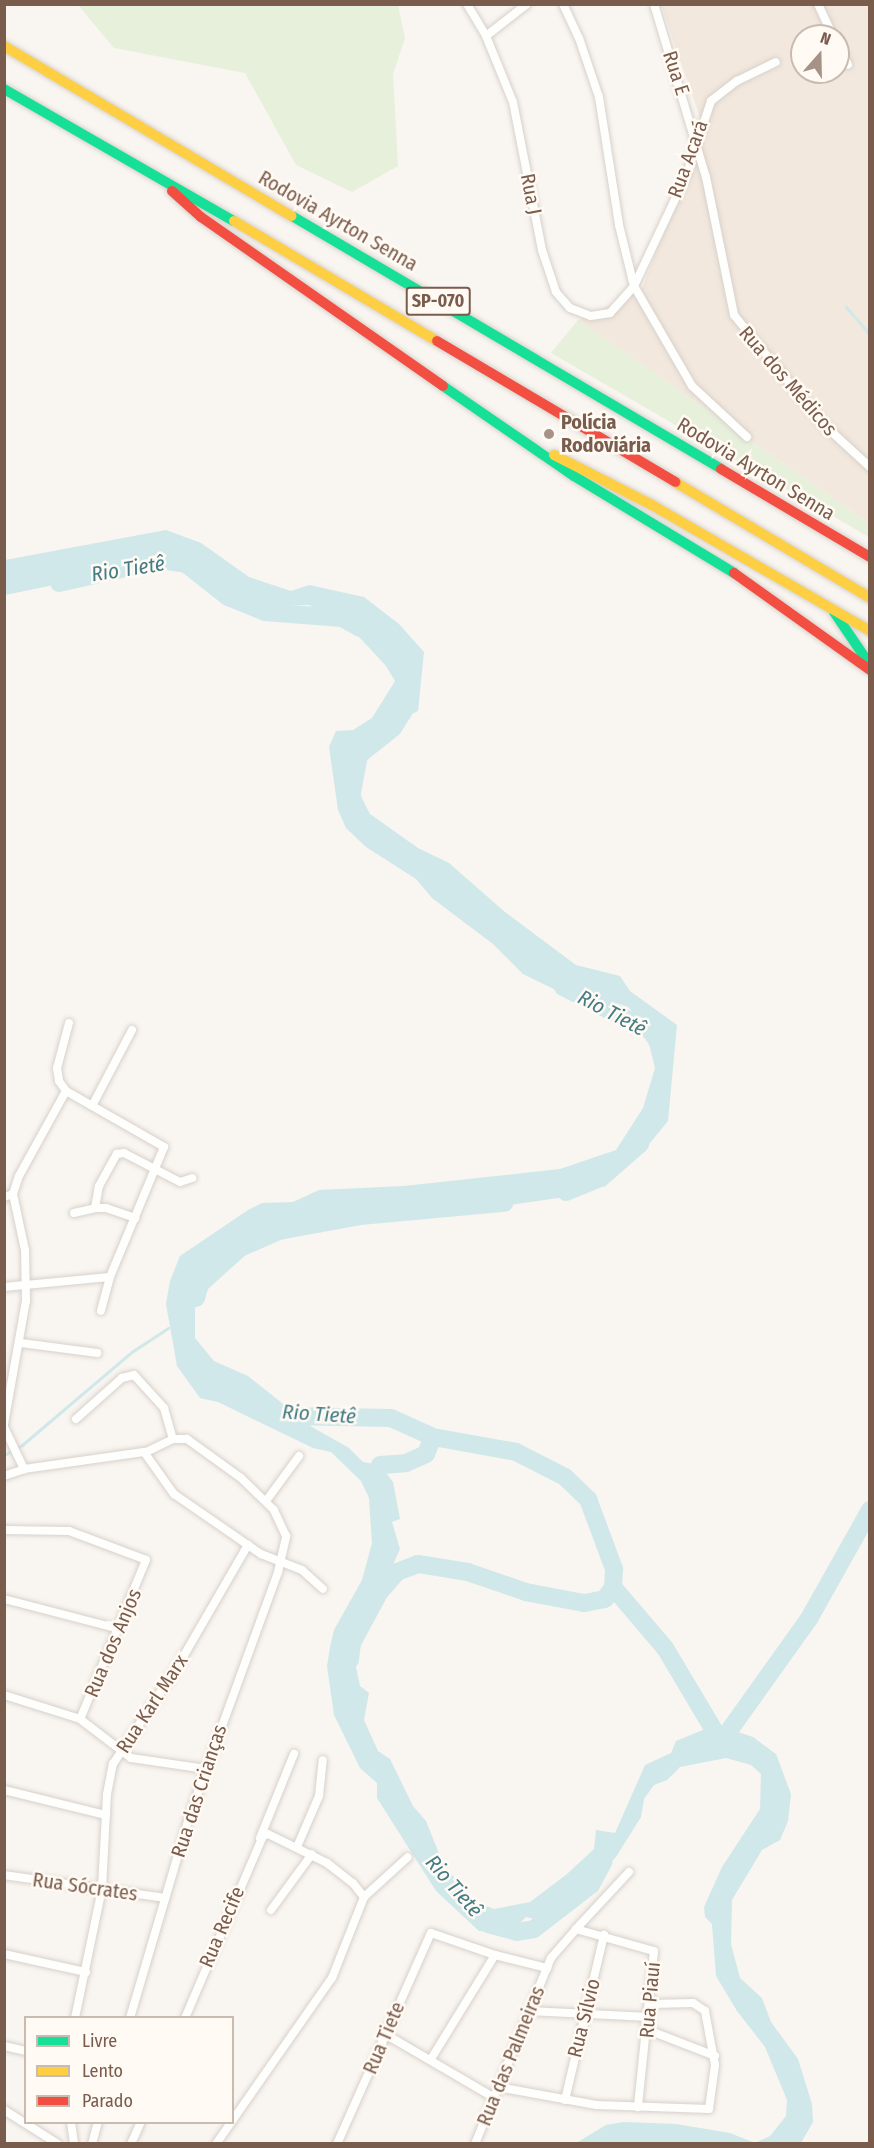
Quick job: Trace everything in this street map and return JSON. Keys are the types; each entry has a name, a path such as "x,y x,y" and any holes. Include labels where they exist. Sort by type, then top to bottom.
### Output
{"main road":[{"name":"Rodovia Ayrton Senna","path":"4,46 870,557"},
{"name":"SP-070","path":"4,88 151,171 870,598"},
{"path":"151,171 201,217 443,386 584,482 726,567 870,670"},
{"path":"516,436 652,505 870,631"},
{"path":"832,609 870,665"}],"street":[{"name":"Rua J","path":"467,4 486,36 513,102 542,250 556,292 570,308 598,317 610,313 634,286"},
{"path":"486,36 526,4"},
{"path":"563,4 579,38 599,97 619,225 634,286 692,386 747,436"},
{"name":"Rua E","path":"654,4 696,142"},
{"path":"818,4 827,24"},
{"name":"Rua Acará","path":"634,286 687,174 702,120 716,95 776,62"},
{"name":"Rua dos Médicos","path":"696,142 734,315 823,424 870,467"},
{"path":"69,1023 57,1068 59,1081 66,1091 164,1147 110,1277 101,1311"},
{"path":"92,1106 132,1030"},
{"path":"22,1466 8,1441 4,1426 21,1343 26,1284 22,1224 13,1194 18,1176 66,1091"},
{"path":"95,1208 99,1186 117,1154 124,1153 180,1182 192,1178"},
{"path":"4,1197 13,1194"},
{"path":"74,1213 106,1208 135,1218"},
{"path":"4,1287 110,1277"},
{"path":"21,1343 97,1353"},
{"path":"4,1476 22,1466 146,1452 173,1439 168,1418 155,1395 130,1374 76,1419"},
{"name":"Rua das Crianças","path":"131,2016 206,1768 280,1566 286,1532 266,1501 187,1439 173,1439"},
{"path":"146,1452 174,1494 280,1566 302,1570 323,1589"},
{"path":"266,1501 299,1456"},
{"name":"Rua dos Anjos","path":"4,1530 69,1531 144,1558 146,1566 80,1719"},
{"name":"Rua Karl Marx","path":"75,2016 102,1889 109,1779 118,1752 179,1664 248,1545"},
{"path":"4,1599 119,1629"},
{"path":"4,1695 80,1719 118,1752 144,1761 206,1768"},
{"name":"Rua Recife","path":"186,2016 294,1754"},
{"path":"297,1846 319,1796 323,1760"},
{"path":"4,1790 106,1815"},
{"path":"262,1836 297,1846 312,1854 344,1875 364,1897"},
{"path":"271,1910 312,1854"},
{"path":"234,2118 328,1985 364,1897 408,1857"},
{"path":"431,2060 495,1955 547,1968 558,1948 629,1872"},
{"name":"Rua Sócrates","path":"4,1875 165,1898"},
{"name":"Rua Piauí","path":"576,1929 604,1935 654,1951 650,2017 638,2106"},
{"name":"Rua Tiete","path":"338,2144 431,1933 495,1955"},
{"name":"Rua Sílvio","path":"565,2100 604,1935"},
{"path":"4,1954 86,1972"},
{"name":"Rua das Palmeiras","path":"475,2144 547,1968"},
{"path":"498,2087 565,2100 709,2109 716,2065 702,2008 693,2003 651,2004"},
{"path":"530,2011 650,2017"},
{"path":"648,2030 715,2056"},
{"path":"385,2034 493,2097"},
{"path":"4,2046 24,2051"},
{"path":"4,2110 24,2123"},
{"path":"26,2124 58,2144"},
{"path":"71,2124 74,2144"},
{"path":"92,2144 97,2124"},
{"path":"131,2144 140,2124"},
{"path":"216,2144 230,2124"}],"shaded area":[{"path":"661,5 869,5 869,523 578,320 641,291 704,129"}],"green space":[{"path":"78,5 398,5 405,38 393,74 398,166 352,192 296,165 245,73 114,48"},
{"path":"578,320 869,523 869,537 551,353"}],"water":[{"name":"Rio Tietê","path":"166,530 201,543 249,577 291,591 309,585 364,597 399,624 424,652 418,711 391,724 365,745 356,763 351,776 370,814 418,848 449,863 505,912 576,965 620,976 630,991 677,1025 668,1121 650,1143 565,1197 490,1208 468,1202 426,1208 370,1208 237,1240 209,1270 195,1308 195,1338 214,1361 248,1376 312,1427 349,1448 363,1462 380,1465 393,1482 400,1519 392,1522 400,1549 384,1585 355,1623 356,1667 360,1686 369,1693 364,1720 378,1751 390,1759 413,1806 426,1821 444,1866 476,1902 494,1909 530,1902 567,1874 594,1849 596,1830 615,1833 645,1765 671,1753 676,1741 705,1729 732,1730 753,1737 776,1754 791,1794 788,1821 780,1840 762,1850 732,1900 731,1944 740,1978 762,1998 771,2022 798,2059 812,2104 813,2122 801,2143 755,2143 770,2136 786,2116 787,2100 765,2047 737,2011 716,1976 712,1924 705,1917 704,1907 722,1867 760,1809 761,1774 751,1765 726,1758 680,1767 667,1780 654,1785 644,1799 641,1817 616,1857 581,1892 573,1909 551,1923 526,1917 511,1932 479,1931 436,1891 377,1798 377,1783 360,1768 334,1715 327,1666 330,1647 334,1630 362,1580 372,1543 369,1498 361,1481 331,1452 313,1448 218,1402 200,1398 177,1366 166,1304 170,1281 180,1256 248,1210 262,1203 293,1202 319,1190 404,1186 560,1169 616,1150 643,1108 655,1068 644,1024 628,1007 604,999 570,997 523,974 493,944 432,898 416,879 366,847 346,828 338,810 329,747 336,731 353,730 372,718 395,681 386,666 347,624 309,605 242,606 202,578 192,562 149,559 128,562 83,579 5,595 5,560"},
{"path":"623,2122 676,2124 730,2133 755,2143 576,2143 606,2125"}],"waterway":[{"path":"846,307 870,335"},
{"name":"Rio Tietê","path":"59,583 161,560 186,564 228,597 265,612 342,618 360,628"},
{"name":"Rio Tietê","path":"350,803 359,755 393,728 410,701"},
{"name":"Rio Tietê","path":"563,987 651,1031 659,1044"},
{"name":"Rio Tietê","path":"566,1192 601,1178 640,1144"},
{"name":"Rio Tietê","path":"196,1298 200,1284 240,1248 279,1231 360,1216 504,1203"},
{"path":"4,1455 22,1445 133,1351 168,1328"},
{"name":"Rio Tietê","path":"272,1411 286,1416 391,1418 433,1437 516,1452 565,1477 588,1499 614,1569 613,1587 605,1599 584,1603 526,1592 468,1572 418,1564 397,1572 379,1593 352,1643 350,1660"},
{"path":"380,1465 406,1463 426,1454 433,1437"},
{"path":"613,1587 665,1648 721,1742 810,1617 870,1510"},
{"name":"Rio Tietê","path":"488,1924 517,1932 534,1929 591,1885 604,1861"}],"traffic: fast":[{"path":"4,89 234,221"},
{"path":"292,216 721,469"},
{"path":"443,386 574,476 734,573"},
{"path":"834,612 870,665"}],"traffic: slow":[{"path":"4,46 292,216"},
{"path":"234,221 437,341"},
{"path":"554,455 652,505 870,631"},
{"path":"675,482 870,598"}],"traffic: jam":[{"path":"172,191 201,217 443,386"},
{"path":"437,341 675,482"},
{"path":"721,469 870,557"},
{"path":"734,573 870,670"}],"place":[{"name":"Polícia Rodoviária","path":"549,434"}]}
